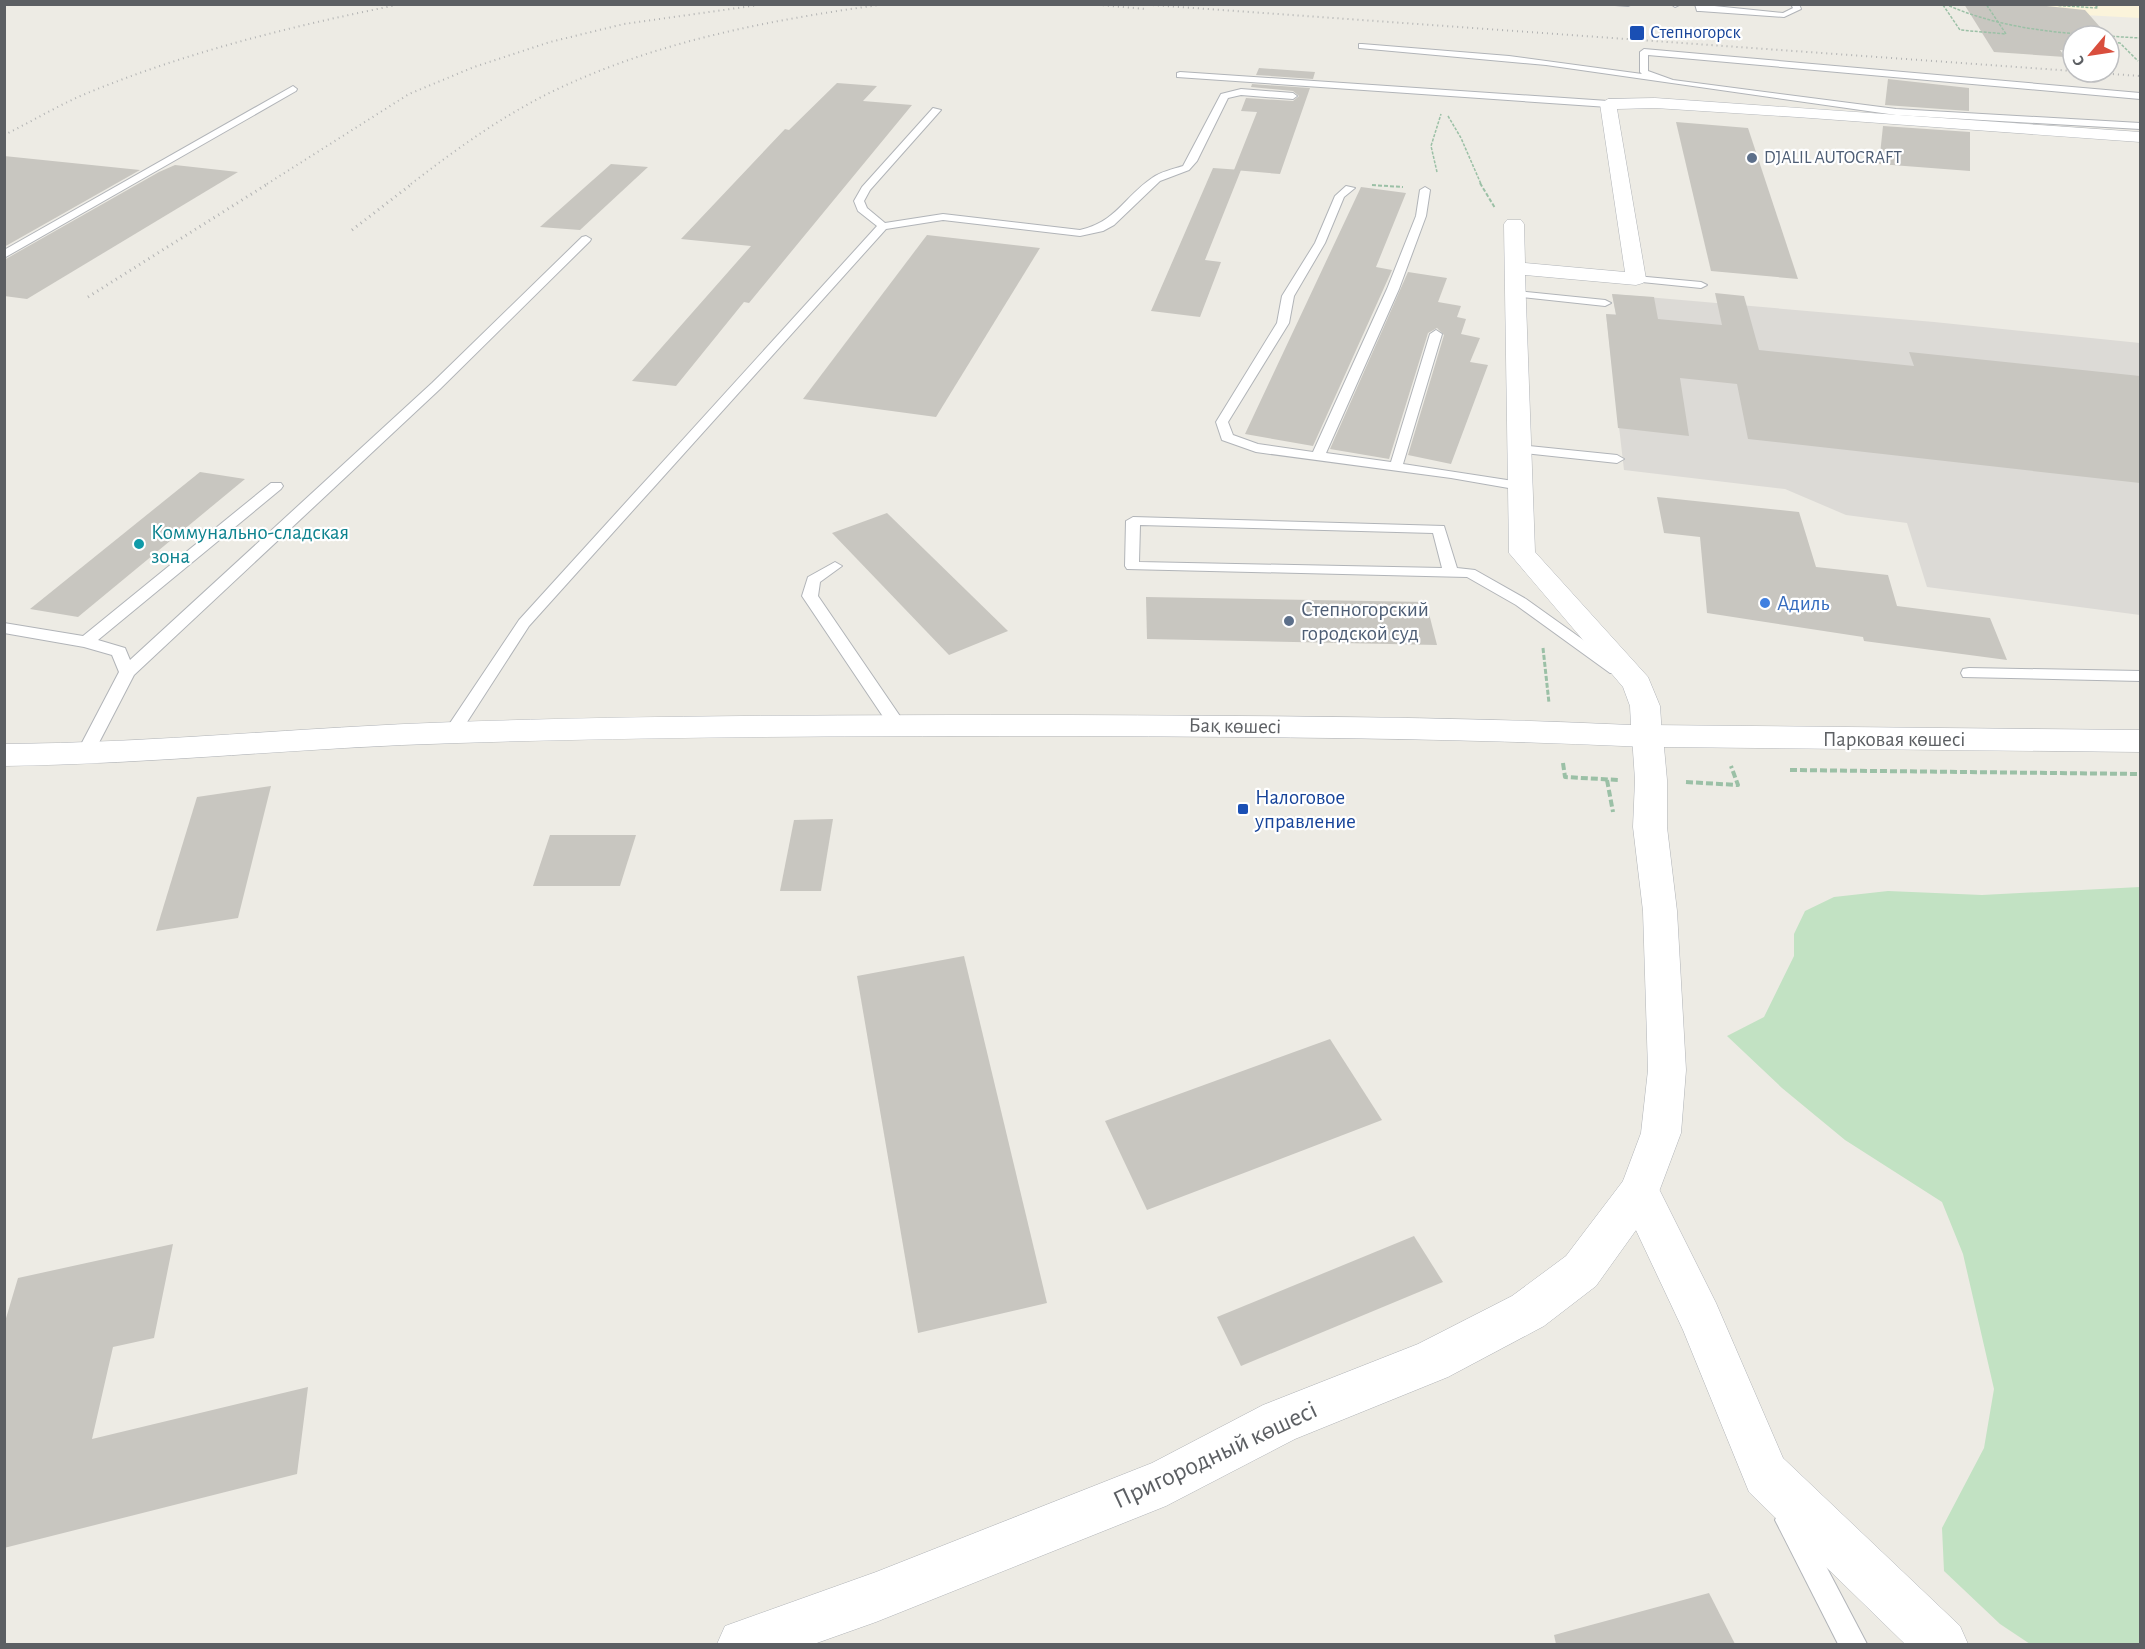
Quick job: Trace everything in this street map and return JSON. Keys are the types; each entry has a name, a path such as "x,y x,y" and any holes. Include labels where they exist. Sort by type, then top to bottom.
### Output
{"street":[{"path":"1515,268 1636,279 1608,104 1655,103 2140,137"},
{"path":"1514,224 1522,553 1637,684"},
{"name":"Пригородный көшесі","path":"743,1644 876,1597 1166,1482 1280,1422 1432,1362 1528,1311 1581,1271 1639,1192 1660,1133 1667,1070 1660,922 1650,827 1651,780 1645,706 1637,684"},
{"name":"Бақ көшесі","path":"4,755 84,756 452,732 823,726 1242,726 1558,731 1647,735"},
{"name":"Парковая көшесі","path":"1647,735 1878,740 2140,741"},
{"path":"1639,1192 1701,1318 1766,1475 1942,1644"}],"lane":[{"path":"1606,4 1628,4"},
{"path":"1699,4 1700,9 1784,15 1797,9 1795,4"},
{"path":"1362,46 1569,64 1672,82 1896,112 2140,126"},
{"path":"1672,82 1644,72 1644,52 2140,96"},
{"path":"1180,75 1608,104"},
{"path":"4,255 293,89"},
{"path":"452,732 524,623 883,226 943,217 1080,233 1100,229 1110,223 1156,179 1186,168 1192,161 1224,96 1241,92 1293,96"},
{"path":"883,226 862,209 859,201 866,189 936,110"},
{"path":"1350,188 1340,196 1320,243 1288,296 1283,323 1222,422 1227,437 1256,448 1396,466 1520,486"},
{"path":"1318,456 1393,289 1398,267 1425,208 1425,190"},
{"path":"84,756 127,672 436,386 586,239"},
{"path":"1636,279 1701,285"},
{"path":"1516,294 1605,303"},
{"path":"1396,466 1420,393 1427,360 1437,334"},
{"path":"1520,449 1617,459"},
{"path":"86,642 276,486"},
{"path":"1451,572 1439,529 1133,521 1132,566 1470,573 1521,602 1637,684"},
{"path":"835,566 813,580 810,596 898,726"},
{"path":"4,628 86,642 119,652 127,672"},
{"path":"1969,673 2140,675"},
{"path":"1766,1475 1853,1644"}],"path":[{"path":"1944,4 1959,12 2022,29 2061,32"},
{"path":"1944,4 1960,30 2006,34 1986,4"},
{"path":"2036,4 2098,8 2094,4"},
{"path":"2121,37 2140,38"},
{"path":"2121,44 2138,61"},
{"path":"1350,188 1381,185 1425,190 1438,171 1431,146 1443,110 1457,127 1490,201 1500,215 1514,224"},
{"path":"1732,768 1744,769"},
{"path":"1779,770 1872,773 2140,774"},
{"path":"1607,780 1614,819"}],"shaded area":[{"path":"1990,5 2140,5 2140,18 2064,14"},
{"path":"1612,294 1934,322 2140,343 2140,615 1927,587 1907,523 1846,515 1785,489 1624,470 1606,314 1616,314"}],"green space":[{"path":"2140,887 2140,1644 2030,1644 2000,1624 1944,1571 1942,1528 1984,1448 1994,1389 1963,1254 1942,1202 1845,1140 1782,1088 1727,1036 1764,1017 1794,956 1794,934 1805,911 1834,897 1888,891 1982,895"}],"building":[{"path":"1964,4 2026,4 2085,10 2097,24 2061,24 2061,57 1994,52"},
{"path":"1259,68 1315,72 1313,79 1256,75"},
{"path":"1888,79 1969,88 1969,111 1885,105"},
{"path":"837,83 877,86 863,101 912,105 749,303 744,302 676,386 632,381 751,246 681,239 785,129 789,130"},
{"path":"1252,84 1310,88 1280,174 1234,170 1257,112 1241,111 1246,98 1293,101 1299,96 1293,91 1251,87"},
{"path":"1676,122 1748,128 1798,279 1711,271"},
{"path":"1883,126 1970,132 1970,171 1879,164"},
{"path":"4,156 140,170 4,247"},
{"path":"611,164 648,167 580,230 540,227"},
{"path":"175,165 238,172 27,299 4,296 4,260"},
{"path":"1213,168 1241,170 1205,260 1221,262 1200,317 1151,311"},
{"path":"1361,187 1406,193 1376,267 1392,270 1313,446 1245,434"},
{"path":"927,235 1040,248 936,417 803,399"},
{"path":"1408,272 1447,278 1438,302 1461,306 1457,317 1466,319 1461,334 1480,338 1470,362 1488,365 1451,464 1408,455 1444,335 1437,328 1428,333 1389,459 1330,449"},
{"path":"1715,293 1744,296 1759,350 1914,366 1909,352 2140,376 2140,483 1748,439 1737,384 1680,378 1689,436 1618,428 1606,314 1616,315 1612,294 1654,297 1658,319 1722,325"},
{"name":"Коммунально-сладская зона","path":"200,472 245,479 78,617 30,609"},
{"path":"1657,497 1799,512 1816,567 1888,575 1897,606 1990,618 2007,660 1864,641 1863,637 1707,613 1700,537 1664,533"},
{"path":"887,513 1008,631 949,655 832,533"},
{"name":"Степногорский городской суд","path":"1146,597 1426,602 1437,645 1147,639"},
{"path":"271,786 238,918 156,931 197,797"},
{"path":"833,819 821,891 780,891 794,820"},
{"path":"550,835 636,835 620,886 533,886"},
{"path":"964,956 1047,1303 918,1333 857,976"},
{"path":"1330,1039 1382,1120 1147,1210 1105,1121"},
{"path":"1414,1236 1443,1282 1241,1366 1217,1317"},
{"path":"173,1244 154,1338 113,1347 92,1439 308,1387 297,1474 4,1548 4,1325 18,1278"},
{"path":"1709,1593 1735,1644 1556,1644 1554,1635"}],"railway":[{"path":"4,135 79,97 166,64 283,30 402,4"},
{"path":"267,184 409,94 474,67 550,42 624,24 766,4"},
{"path":"411,184 504,118 564,86 642,55 763,24 886,4"},
{"path":"1088,4 1146,9"},
{"path":"1138,4 2061,70"},
{"path":"2121,75 2140,76"},
{"path":"88,297 269,183"},
{"path":"352,230 413,183"}],"place":[{"name":"Степногорск","path":"1637,33"},
{"name":"DJALIL AUTOCRAFT","path":"1752,158"},
{"name":"Коммунально-сладская зона","path":"139,544"},
{"name":"Адиль","path":"1765,603"},
{"name":"Степногорский городской суд","path":"1289,621"},
{"name":"Налоговое управление","path":"1243,809"}]}
